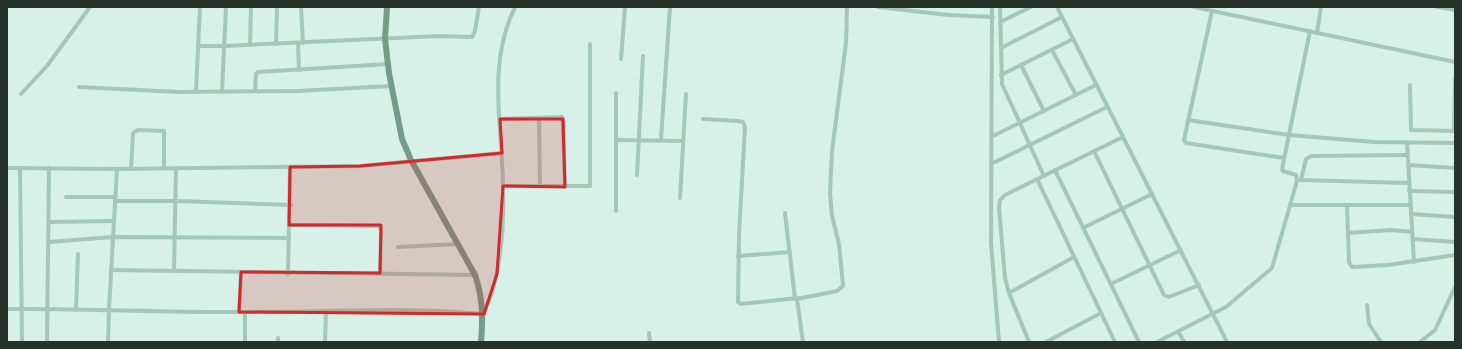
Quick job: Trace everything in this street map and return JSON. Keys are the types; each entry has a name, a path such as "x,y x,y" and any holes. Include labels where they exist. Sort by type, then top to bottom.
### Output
{"street":[{"path":"21,94 47,66 90,7"},
{"path":"196,91 200,7"},
{"path":"222,91 226,7"},
{"path":"250,45 251,7"},
{"path":"276,44 277,7"},
{"path":"299,70 300,7"},
{"path":"387,7 385,39 391,86 402,139 411,160 475,274 484,314"},
{"path":"198,46 276,44 439,36 473,36 478,7"},
{"path":"481,342 484,314 497,274 503,186 500,119 497,92 498,71 505,32 514,7"},
{"path":"621,59 625,7"},
{"path":"661,139 670,7"},
{"path":"703,119 738,121 744,124 738,256 737,300 739,304 797,299 837,291 843,286 839,244 833,220 830,193 832,151 845,49 847,7"},
{"path":"878,7 948,15 993,17"},
{"path":"992,7 992,267 999,342"},
{"path":"1000,7 1001,75 1004,89 1044,176"},
{"path":"1000,22 1031,7"},
{"path":"1057,7 1227,342"},
{"path":"1194,7 1455,62"},
{"path":"1317,33 1321,7"},
{"path":"1437,7 1455,10"},
{"path":"1212,11 1184,139 1186,143 1284,158"},
{"path":"1001,48 1062,17"},
{"path":"1299,180 1295,174 1282,171 1310,31"},
{"path":"1001,75 1073,39"},
{"path":"503,186 588,187 591,185 590,44"},
{"path":"1052,50 1076,95"},
{"path":"637,175 643,56"},
{"path":"255,91 257,73 388,64"},
{"path":"1021,65 1044,111"},
{"path":"1410,85 1411,130 1454,131 1455,79"},
{"path":"991,137 1096,85"},
{"path":"79,87 196,91 298,91 391,86"},
{"path":"616,93 616,211"},
{"path":"680,198 682,141 686,94"},
{"path":"991,164 1107,107"},
{"path":"500,119 559,117 563,119 565,187"},
{"path":"539,118 540,186"},
{"path":"1188,120 1289,135 1374,142 1455,143"},
{"path":"132,169 133,133 138,130 164,131 164,168"},
{"path":"1029,342 1009,293 1005,278 999,204 1005,195 1123,137"},
{"path":"616,140 661,139 682,141"},
{"path":"1407,142 1414,262"},
{"path":"1094,151 1163,294 1167,297 1198,284"},
{"path":"7,168 132,169 360,166 411,160 502,153"},
{"path":"1157,342 1232,303 1272,268 1290,205 1306,159 1311,156 1407,155"},
{"path":"1408,165 1455,168"},
{"path":"20,168 22,342"},
{"path":"47,342 49,310 49,168"},
{"path":"174,271 177,201 176,168"},
{"path":"288,274 291,205 290,168"},
{"path":"108,342 115,199 118,169"},
{"path":"1055,170 1139,342"},
{"path":"1037,179 1115,342"},
{"path":"1299,180 1409,183"},
{"path":"1410,191 1455,192"},
{"path":"1084,228 1152,194"},
{"path":"66,197 291,205"},
{"path":"1290,205 1410,205"},
{"path":"1347,205 1349,262 1352,267 1414,262 1455,255"},
{"path":"785,213 803,342"},
{"path":"1411,214 1455,217"},
{"path":"49,222 114,220"},
{"path":"290,225 379,226 381,231 380,273"},
{"path":"1348,233 1386,230 1412,232"},
{"path":"49,242 113,237 289,238"},
{"path":"1413,239 1455,242"},
{"path":"398,246 459,244"},
{"path":"1111,284 1181,250"},
{"path":"738,256 790,252"},
{"path":"76,309 78,254"},
{"path":"1009,293 1074,257"},
{"path":"111,270 288,274 475,274"},
{"path":"239,312 241,272"},
{"path":"1420,342 1435,330 1455,287"},
{"path":"1367,304 1369,324 1381,342"},
{"path":"7,309 109,309 239,312 443,311 484,314"},
{"path":"326,311 326,342"},
{"path":"245,312 245,342"},
{"path":"1046,342 1101,313"},
{"path":"1178,331 1184,342"},
{"path":"649,334 650,342"}],"highlighted area":[{"path":"500,119 563,119 565,187 503,186 497,274 484,314 239,312 241,272 380,273 381,225 289,225 290,167 360,166 502,153"}]}
